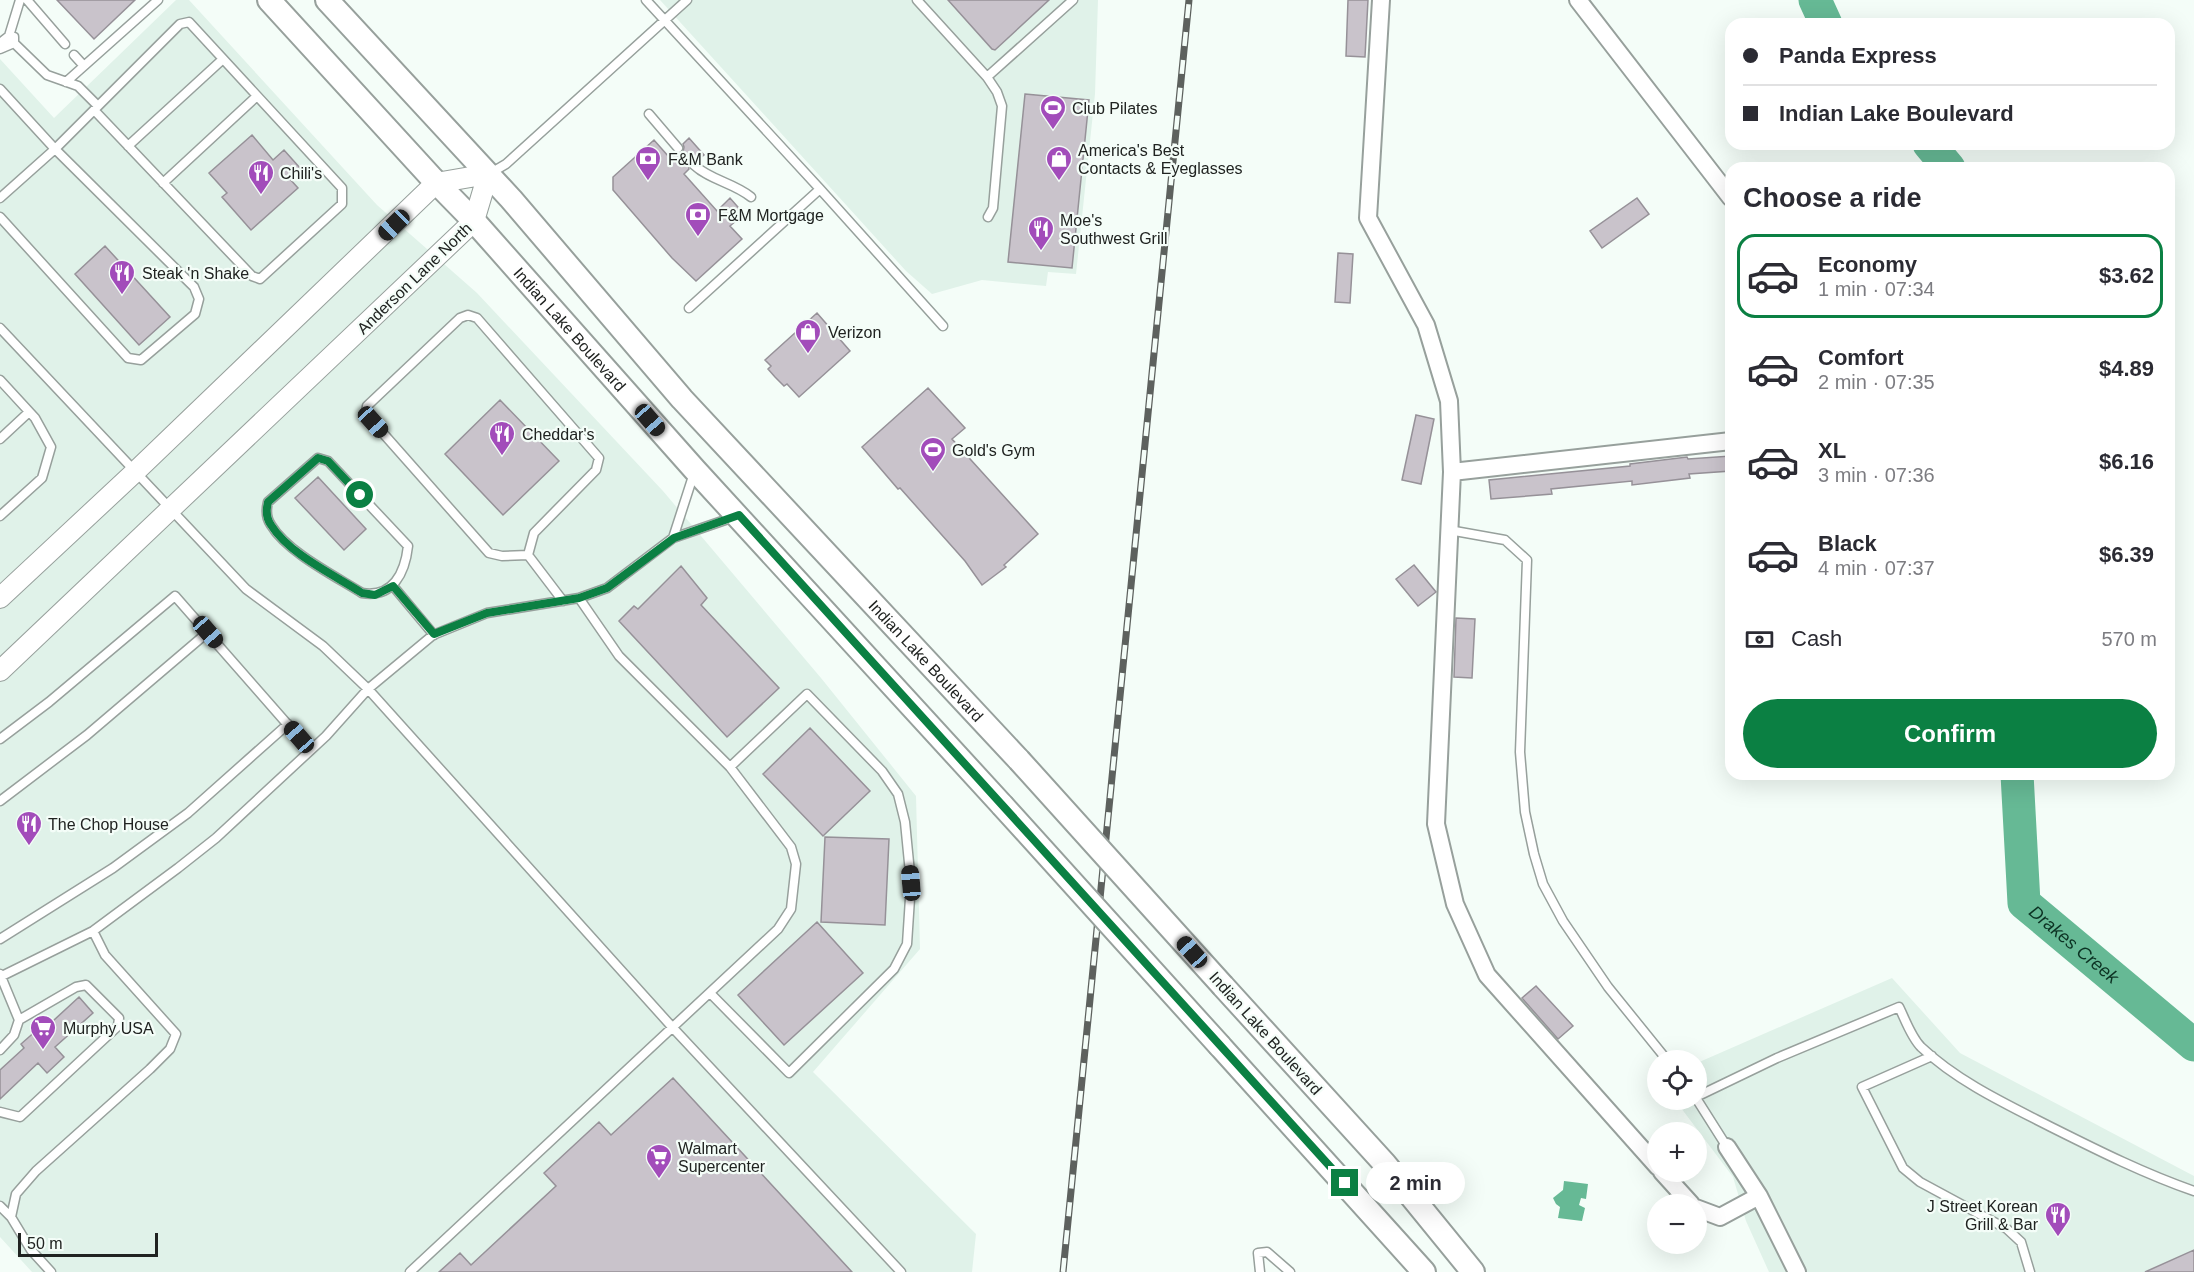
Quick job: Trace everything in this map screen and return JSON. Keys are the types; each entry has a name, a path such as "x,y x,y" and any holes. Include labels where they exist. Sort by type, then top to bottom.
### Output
{"main road":[{"name":"Indian Lake Boulevard","path":"269,0 436,183 474,221 695,470 739,515 1424,1272"},
{"name":"Indian Lake Boulevard","path":"327,0 488,174 682,399 1019,760 1385,1164 1473,1272"}],"street":[{"path":"1381,0 1368,218 1426,325 1449,402 1452,472 1436,824 1455,904 1487,975 1647,1155"},
{"path":"1578,0 1725,190"},
{"path":"0,598 135,472 436,183 488,174"},
{"name":"Anderson Lane North","path":"0,670 474,221 488,174"},
{"path":"1452,472 1725,442"},
{"path":"1727,1147 1759,1196 1797,1272"},
{"path":"1671,1182 1682,1194"},
{"path":"1707,1212 1720,1217 1759,1196"}],"lane":[{"path":"0,49 12,40 20,0"},
{"path":"27,0 65,44"},
{"path":"66,82 158,0"},
{"path":"646,0 943,326"},
{"path":"488,174 507,164 687,0"},
{"path":"917,0 987,77 997,92 1002,106 993,208 988,218"},
{"path":"987,77 1073,0"},
{"path":"0,198 55,148 96,108 180,24 189,22 342,188 342,204 260,279 252,276 128,146 96,108 78,86 47,75 12,40"},
{"path":"0,43 12,40"},
{"path":"74,55 84,66"},
{"path":"128,146 223,59"},
{"path":"0,89 55,148 194,287 199,299 195,314 141,360 128,358 0,217"},
{"path":"164,183 257,96"},
{"path":"649,114 678,148"},
{"path":"693,165 708,176 737,187 751,197"},
{"path":"689,308 820,189"},
{"path":"468,315 477,318 599,458 596,470 534,533 528,555 502,556 489,553 366,414 367,406 460,318 468,315"},
{"path":"0,328 246,589 323,646 368,689 673,1028 901,1272"},
{"path":"0,380 29,412 51,447 42,478 0,516"},
{"path":"0,439 29,412"},
{"path":"318,458 328,461 408,546 406,564 393,586 375,595 362,593 289,546 270,524 266,511 268,502 318,458"},
{"path":"674,538 695,470"},
{"path":"0,1050 14,1035 19,1020 1,976 93,931 216,837 326,736 368,689 434,634 487,613 579,598 607,588 674,538 739,515"},
{"path":"1449,530 1505,540 1527,560 1520,752 1525,812 1534,854 1543,884 1563,921 1608,987 1659,1050"},
{"path":"528,555 563,601"},
{"path":"393,586 434,634"},
{"path":"0,739 49,702 176,596 310,750"},
{"path":"410,1272 778,929 791,909 796,864 791,847 730,767 619,656 579,598"},
{"path":"0,801 87,735 208,632"},
{"path":"710,993 789,1073 894,969 907,944 911,883 906,822 898,794 882,771 807,694 730,767"},
{"path":"0,939 113,868 188,813 288,724"},
{"path":"11,1217 16,1194 36,1171 150,1069 170,1049 176,1034 105,955 93,931"},
{"path":"0,1112 20,1117 118,1026 120,1018 86,985 76,987 19,1020"},
{"path":"1707,1092 1777,1058 1899,1007 1919,1045 1949,1070 2016,1109 2155,1178 2194,1191"},
{"path":"1932,1056 1862,1088 1903,1168 1920,1182 2007,1229 2021,1242 2030,1272"},
{"path":"1704,1110 1727,1147"},
{"path":"0,1206 11,1217 32,1250 51,1272"},
{"path":"1260,1272 1258,1253 1267,1252 1290,1272"}],"shaded area":[{"path":"176,0 189,0 377,205 477,293 663,491 821,678 916,796 920,949 813,1072 976,1234 972,1272 32,1272 0,1237 0,59 54,118"},
{"path":"660,0 1098,0 1095,94 1076,274 1048,272 1046,286 982,280 932,294 906,271"},
{"path":"1892,978 1960,1053 2194,1176 2194,1272 1769,1272 1746,1221 1733,1177 1707,1142 1707,1122 1692,1122 1683,1110 1707,1110 1707,1059"},
{"path":"1564,1181 1588,1184 1586,1199 1581,1198 1579,1205 1585,1208 1582,1221 1558,1218 1560,1207 1553,1198 1563,1190"}],"building":[{"path":"57,0 135,0 94,39"},
{"path":"948,0 1049,0 995,50"},
{"path":"1348,0 1368,0 1365,57 1346,56"},
{"path":"1025,94 1089,100 1072,268 1008,262"},
{"path":"252,135 273,160 284,150 300,168 289,178 298,188 251,230 222,197 227,193 209,173"},
{"path":"689,138 704,155 698,160 689,161 689,169 684,174 717,211 730,198 744,214 730,226 742,239 696,281 672,258 613,190 613,177 654,140 669,157 673,152 679,154 683,152 683,144"},
{"path":"1637,198 1649,214 1602,248 1590,231"},
{"name":"Steak 'n Shake","path":"105,246 170,317 139,345 75,274"},
{"path":"1338,253 1353,254 1350,303 1335,302"},
{"name":"Verizon","path":"817,313 850,351 799,397 787,384 784,386 775,377 768,369 771,366 765,360"},
{"name":"Gold's Gym","path":"928,388 965,428 952,439 1038,534 1004,565 1006,567 982,585 965,561 862,447"},
{"name":"Cheddar's","path":"500,400 559,461 503,515 445,454"},
{"path":"1416,415 1434,419 1421,484 1402,480"},
{"path":"1725,456 1725,471 1689,474 1690,478 1632,485 1632,481 1551,489 1552,494 1491,499 1489,480 1630,466 1630,464 1687,457 1688,459"},
{"path":"318,477 366,529 344,550 295,498"},
{"path":"1414,565 1436,592 1418,606 1396,579"},
{"path":"681,566 707,598 701,605 779,688 727,737 619,621 634,606 638,609"},
{"path":"1456,618 1475,619 1472,678 1454,677"},
{"path":"810,728 870,791 823,836 763,774"},
{"path":"825,837 889,839 885,925 821,922"},
{"path":"817,922 863,973 784,1045 738,995"},
{"path":"1536,986 1573,1026 1558,1039 1522,998"},
{"name":"Murphy USA","path":"79,997 93,1013 55,1047 64,1057 47,1073 38,1063 0,1099 0,1070 24,1048 21,1044 38,1029 41,1032"},
{"name":"Walmart Supercenter","path":"673,1078 852,1272 439,1272 460,1253 471,1265 556,1186 544,1173 599,1122 611,1135"},
{"path":"2194,1250 2194,1272 2145,1272"}],"waterway":[{"name":"Drakes Creek","path":"1815,0 1823,18"},
{"name":"Drakes Creek","path":"1934,150 1944,162"},
{"name":"Drakes Creek","path":"2017,780 2024,903 2194,1045"}],"railway":[{"path":"1063,1272 1189,0"}],"place":[{"name":"Club Pilates","path":"1053,131"},
{"name":"F&M Bank","path":"648,182"},
{"name":"America's Best Contacts & Eyeglasses","path":"1059,182"},
{"name":"Chili's","path":"261,196"},
{"name":"F&M Mortgage","path":"698,238"},
{"name":"Moe's Southwest Grill","path":"1041,252"},
{"name":"Steak 'n Shake","path":"122,296"},
{"name":"Verizon","path":"808,355"},
{"name":"Cheddar's","path":"502,457"},
{"name":"Gold's Gym","path":"933,473"},
{"name":"The Chop House","path":"29,847"},
{"name":"Murphy USA","path":"43,1051"},
{"name":"Walmart Supercenter","path":"659,1180"},
{"name":"J Street Korean Grill & Bar","path":"2058,1238"}],"route":[{"path":"360,495 328,461 318,458 268,502 266,511 270,524 289,546 362,593 375,595 393,586 434,634 487,613 579,598 607,588 674,538 739,515 1345,1183"}]}
